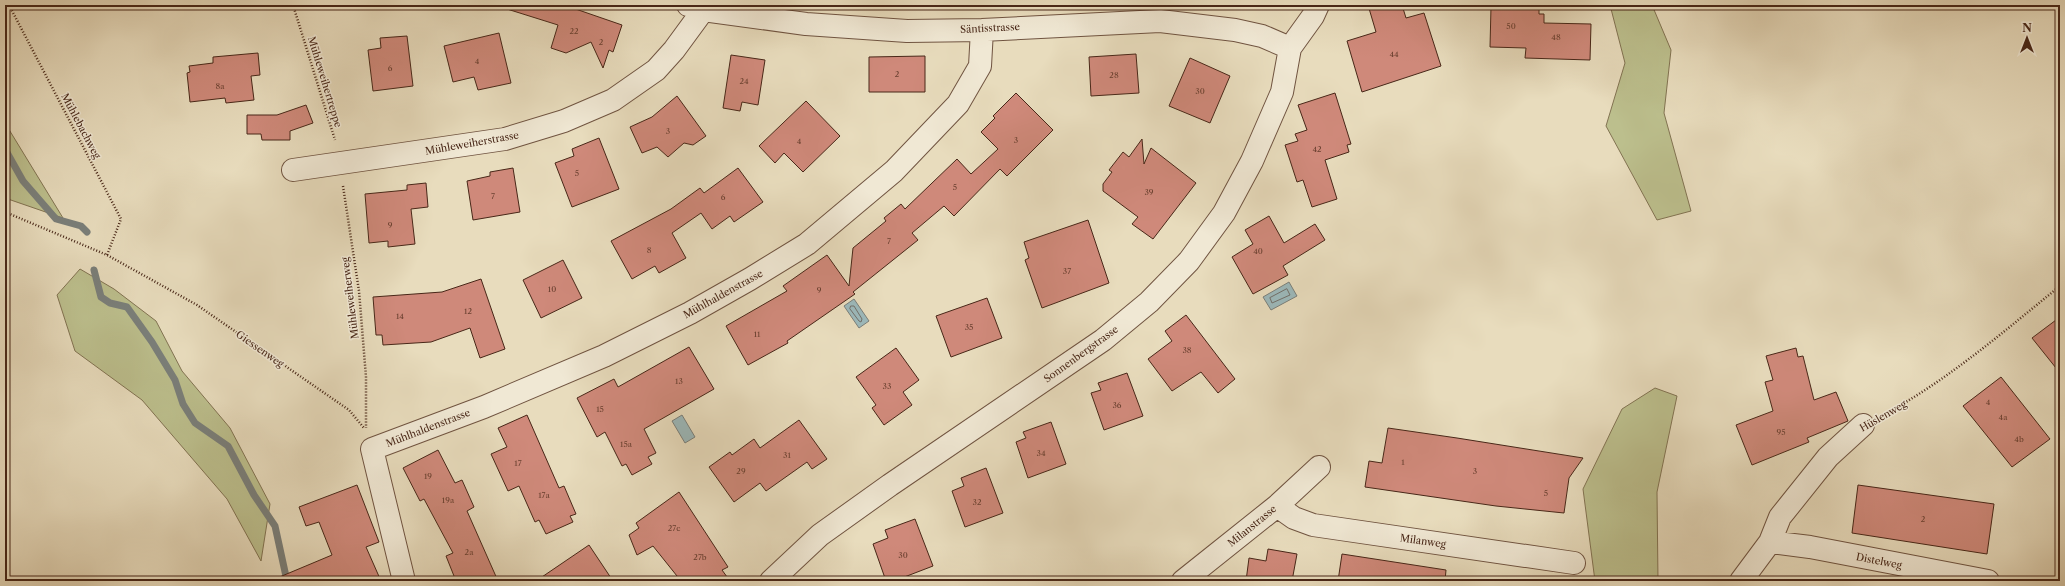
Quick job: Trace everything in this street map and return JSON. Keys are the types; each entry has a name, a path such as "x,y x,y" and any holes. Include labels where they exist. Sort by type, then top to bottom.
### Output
{"street":[{"name":"Sonnenbergstrasse","path":"771,581 820,535 890,485 1103,340 1149,302 1189,261 1224,212 1252,161 1282,92 1290,48 1313,16 1318,5"},
{"name":"Mühleweiherstrasse","path":"293,170 505,139 564,121 606,103 656,70 674,50 700,7"},
{"name":"Säntisstrasse","path":"700,7 806,24 906,31 982,30 1164,13 1262,36 1290,48"},
{"name":"Mühlhaldenstrasse","path":"369,440 484,407 604,356 703,305 807,244 894,171 958,104 980,66 982,30"},
{"name":"Hüslenweg","path":"1741,581 1770,542 1780,517 1828,457 1863,425"},
{"path":"369,440 404,581"},
{"name":"Milanstrasse","path":"1183,581 1277,506 1318,467"},
{"name":"Milanweg","path":"1277,506 1294,518 1313,525 1574,563"},
{"name":"Distelweg","path":"1770,542 1810,547 1988,581"}],"path":[{"name":"Mühlebachweg","path":"8,5 121,219 107,255"},
{"name":"Mühleweihertreppe","path":"293,5 341,164"},
{"name":"Mühleweiherweg","path":"341,164 359,291 366,377 369,440"},
{"name":"Giessenweg","path":"5,212 107,255 197,304 349,410 369,440"},
{"name":"Hüslenweg","path":"1863,425 1916,397 1991,342 2060,286"}],"green space":[{"path":"1610,5 1652,5 1671,50 1664,113 1691,211 1657,220 1606,126 1625,63"},
{"path":"5,123 63,218 5,198"},
{"path":"80,269 114,289 156,321 182,371 230,428 270,504 261,561 227,499 142,400 75,351 57,295"},
{"path":"1655,388 1677,396 1657,492 1658,581 1595,581 1583,489 1622,409"}],"water":[{"path":"1289,282 1297,296 1271,310 1263,297"},
{"path":"854,299 869,321 859,328 844,306"},
{"path":"682,415 695,437 685,443 672,421"}],"building":[{"path":"508,5 564,5 622,25 613,52 609,50 603,68 591,42 566,53 551,48 558,25 507,9"},
{"path":"1368,5 1402,5 1406,18 1424,13 1441,66 1362,92 1347,41 1376,32"},
{"path":"1491,7 1539,9 1539,14 1544,14 1544,23 1591,24 1590,60 1525,58 1526,48 1490,47"},
{"path":"499,33 511,83 478,90 474,77 453,82 444,46"},
{"path":"407,36 413,86 373,91 368,50 381,48 380,38"},
{"path":"258,53 260,75 251,76 254,100 226,103 225,98 190,102 187,73 190,72 189,66 213,63 213,57"},
{"path":"1136,54 1139,93 1091,96 1089,57"},
{"path":"731,55 765,60 758,105 742,102 740,111 723,108"},
{"path":"925,56 925,92 869,92 869,57"},
{"path":"1190,58 1230,76 1210,123 1169,106"},
{"path":"1016,93 1053,130 1007,176 1000,169 954,216 944,206 912,233 918,240 853,292 855,294 787,341 788,343 748,365 726,326 787,291 783,286 827,255 849,286 853,248 886,221 884,218 901,204 905,209 957,159 971,174 998,149 981,132 995,118 993,116"},
{"path":"1335,93 1351,144 1347,145 1349,152 1325,160 1337,199 1312,207 1303,180 1297,182 1285,145 1298,141 1295,134 1307,130 1298,105"},
{"path":"677,96 706,136 693,145 684,143 668,157 657,147 642,153 630,127 652,117"},
{"path":"806,101 840,136 803,172 784,153 775,163 759,146"},
{"path":"306,105 313,123 290,131 290,140 262,140 261,134 247,134 247,115 277,115"},
{"path":"599,138 619,189 572,207 555,163 574,156 572,149"},
{"path":"1142,139 1144,164 1151,148 1196,183 1153,239 1132,224 1138,217 1103,191 1103,184 1112,172 1109,170 1123,152 1129,157"},
{"path":"513,168 520,212 473,220 467,181 490,176 490,172"},
{"path":"738,168 763,202 734,222 730,216 712,229 701,213 672,233 686,258 659,273 655,266 632,279 611,241 671,209 700,188 704,193"},
{"path":"426,183 428,207 411,209 415,244 388,247 388,241 369,243 365,194 407,190 407,185"},
{"path":"1269,216 1284,243 1315,224 1325,240 1283,266 1288,275 1253,294 1232,257 1253,244 1245,230"},
{"path":"1088,220 1109,283 1042,308 1025,260 1029,258 1024,242"},
{"path":"563,260 582,298 541,318 523,280"},
{"path":"481,279 505,349 480,358 470,328 431,342 383,345 382,335 376,335 373,297 442,292"},
{"path":"987,298 1002,338 951,357 936,316"},
{"path":"1186,315 1235,379 1218,393 1201,372 1172,391 1148,359 1172,341 1165,331"},
{"path":"2060,317 2060,373 2032,338"},
{"path":"689,347 714,389 644,429 656,453 648,457 652,464 632,475 626,464 622,466 605,432 597,437 577,398 614,379 618,387"},
{"path":"896,348 919,380 903,392 912,405 884,425 872,408 876,405 856,377"},
{"path":"1796,348 1798,357 1803,356 1814,400 1836,392 1848,421 1807,438 1809,442 1752,465 1736,425 1773,411 1765,382 1773,380 1766,356"},
{"path":"1127,373 1143,416 1104,430 1091,393 1101,390 1098,383"},
{"path":"2001,377 2050,439 2012,467 1963,406"},
{"path":"527,415 559,488 564,486 576,514 570,516 573,522 546,534 539,520 535,522 519,486 508,491 491,454 507,447 498,428"},
{"path":"799,420 827,459 812,469 807,462 766,491 760,483 734,502 709,467 730,452 732,455 754,439 760,448"},
{"path":"1051,422 1066,464 1028,478 1016,442 1026,438 1023,432"},
{"path":"1388,428 1583,458 1569,478 1564,513 1496,506 1365,487 1369,461 1382,463"},
{"path":"438,450 455,483 462,480 474,507 467,511 498,581 456,581 446,556 453,553 424,499 420,501 403,468"},
{"path":"986,468 1003,513 965,527 952,491 964,486 961,478"},
{"path":"357,485 379,542 366,547 381,581 270,581 332,555 319,522 306,526 299,507"},
{"path":"1858,485 1994,504 1987,554 1852,533"},
{"path":"679,492 728,567 722,570 730,581 681,581 653,546 637,555 629,535 639,528 636,523"},
{"path":"915,519 933,566 894,581 886,581 873,544 888,538 885,530"},
{"path":"589,545 613,581 536,581"},
{"path":"1268,549 1297,554 1292,581 1246,581 1249,558 1266,561"},
{"path":"1342,554 1446,570 1445,581 1338,581"}],"waterway":[{"path":"5,149 23,181 56,219 81,226 87,232"},
{"path":"94,270 101,297 110,303 127,307 152,342 175,380 183,404 195,423 228,446 254,495 275,526 287,581"}]}
